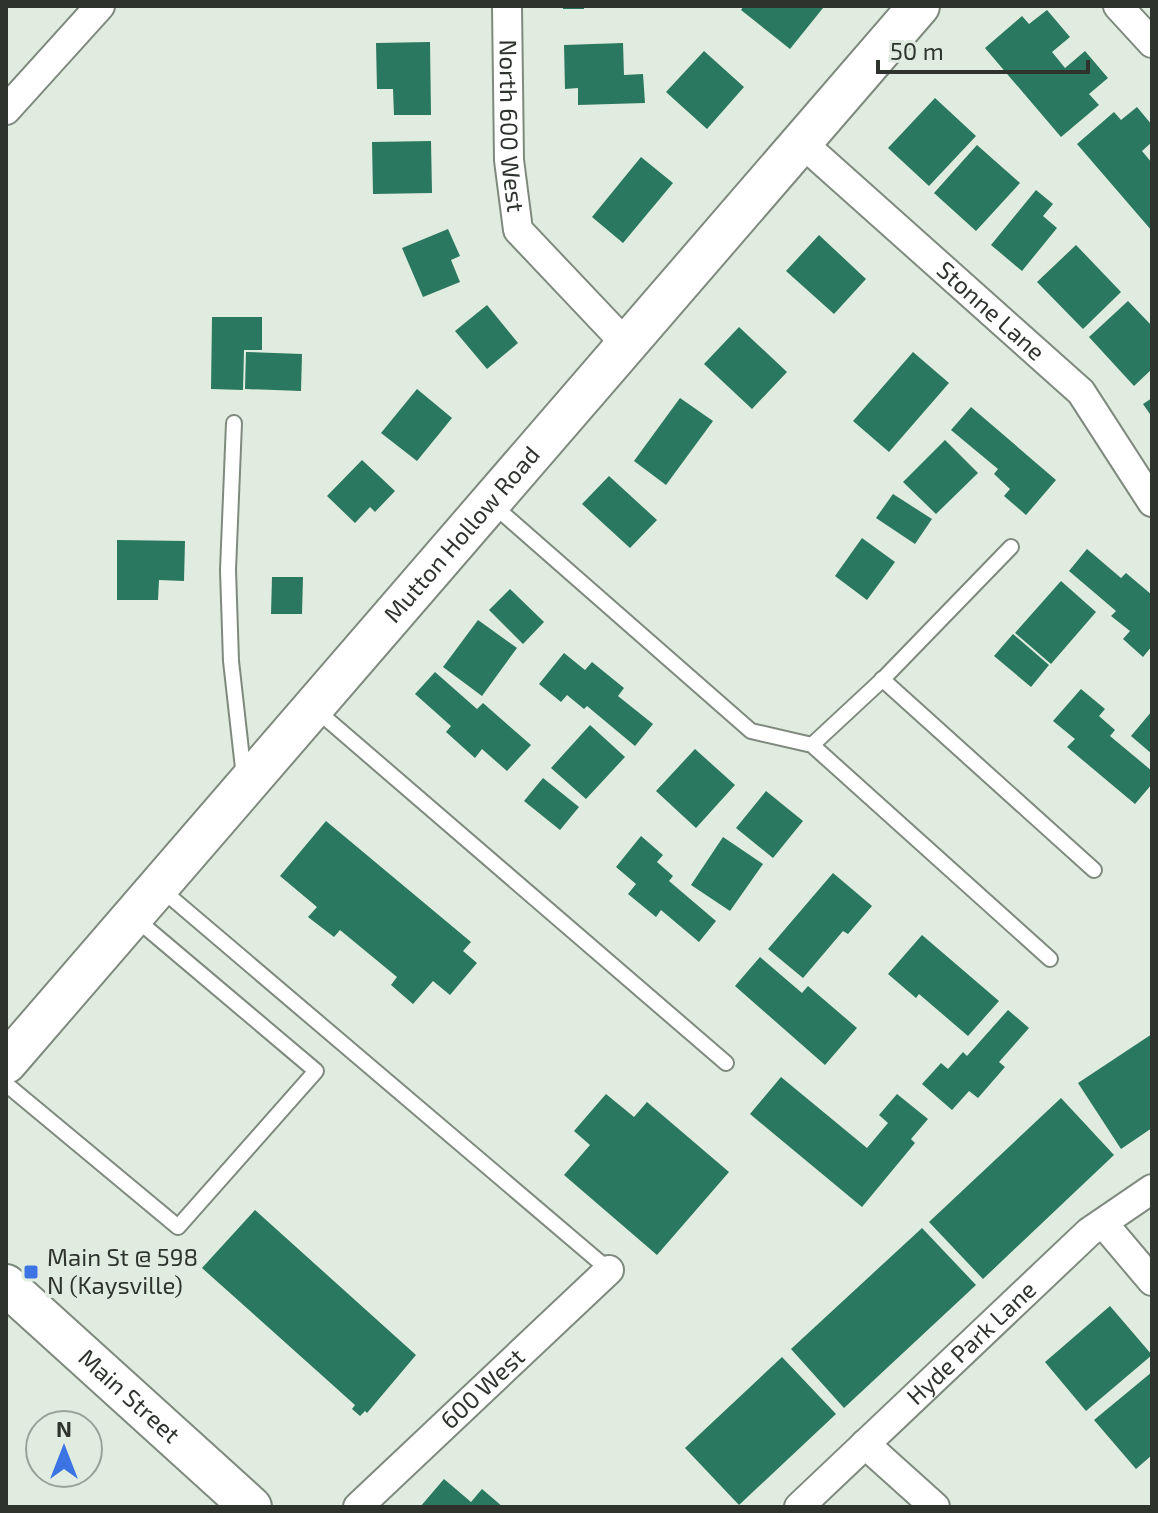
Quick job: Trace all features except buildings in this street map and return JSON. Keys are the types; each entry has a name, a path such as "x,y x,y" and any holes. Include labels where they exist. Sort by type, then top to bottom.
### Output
{"street":[{"path":"6,110 100,6"},
{"name":"North 600 West","path":"507,6 509,160 518,230 626,344"},
{"name":"Mutton Hollow Road","path":"6,1063 919,6"},
{"path":"1118,6 1152,43"},
{"name":"Stonne Lane","path":"801,142 1081,392 1152,502"},
{"name":"Hyde Park Lane","path":"799,1507 1089,1232 1152,1189"},
{"path":"1103,1223 1152,1281"},
{"name":"600 West","path":"358,1507 609,1270"},
{"name":"Main Street","path":"6,1285 251,1507"},
{"path":"865,1444 935,1507"}],"lane":[{"path":"234,423 228,570 231,661 245,785"},
{"path":"490,502 751,731 812,745 1050,959"},
{"path":"812,745 882,679 1011,547"},
{"path":"882,679 1094,870"},
{"path":"313,707 726,1063"},
{"path":"158,886 609,1270"},
{"path":"6,1084 178,1227 316,1071 132,916"}],"place":[{"name":"Main St @ 598 N (Kaysville)","path":"31,1272"}]}
